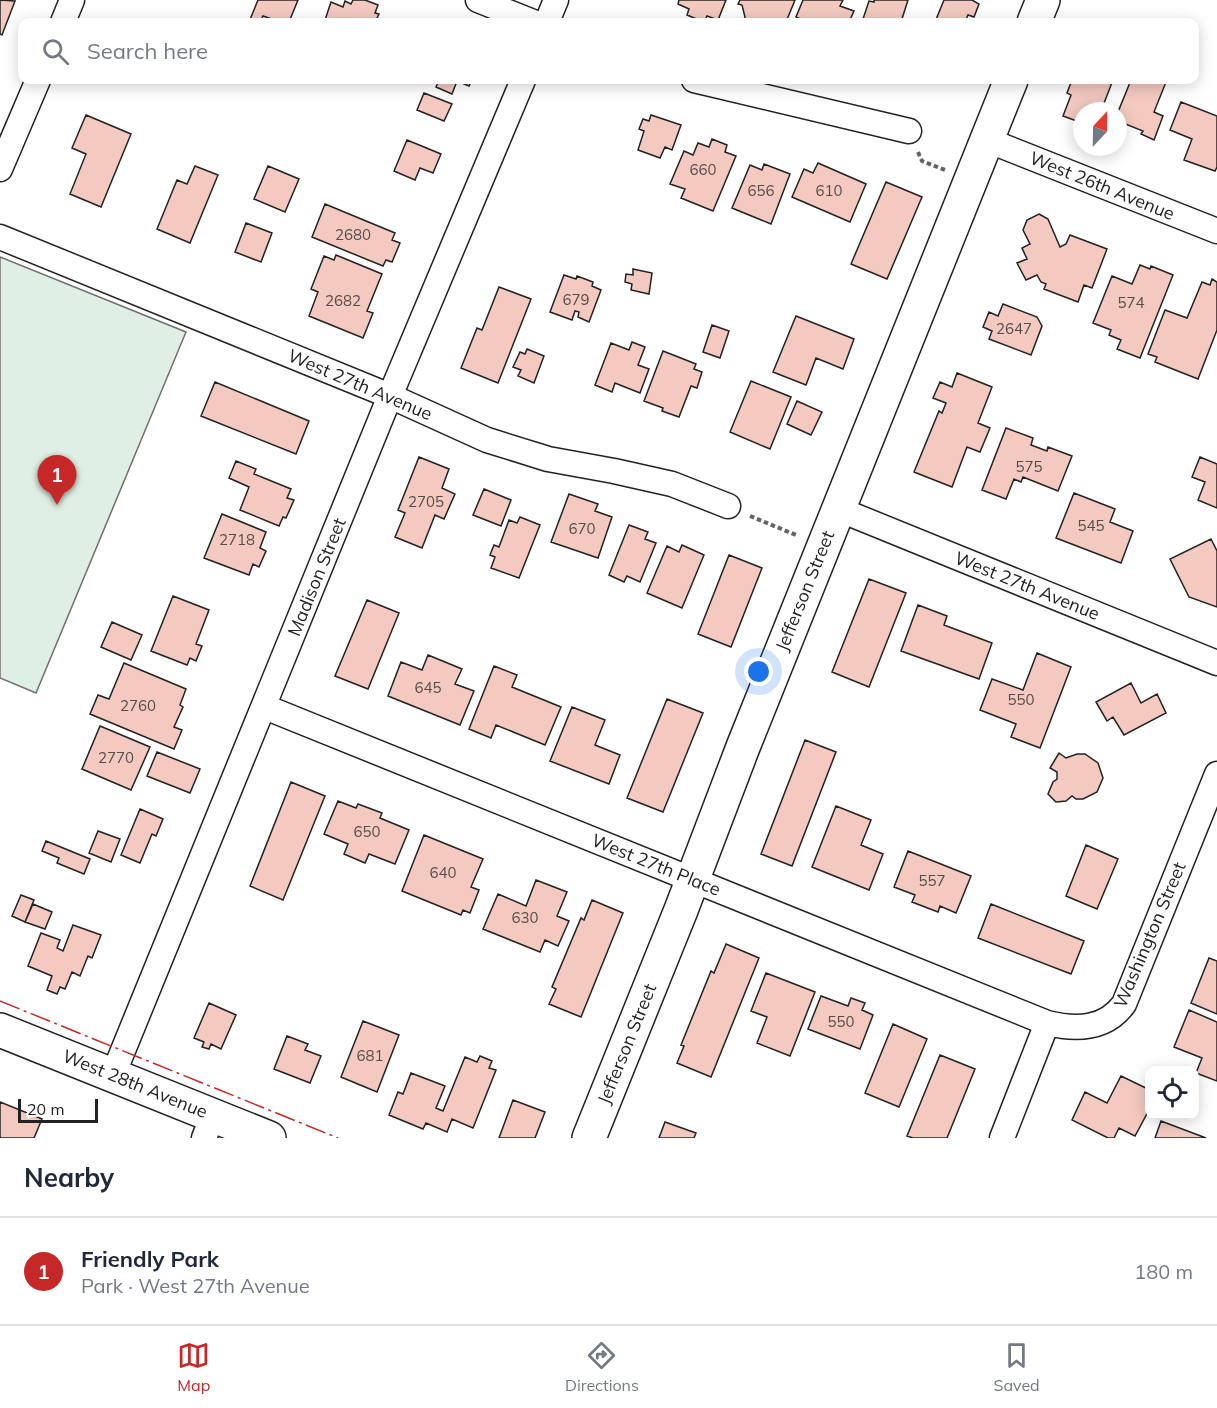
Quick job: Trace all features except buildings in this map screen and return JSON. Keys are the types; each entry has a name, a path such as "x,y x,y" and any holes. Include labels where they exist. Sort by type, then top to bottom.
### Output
{"street":[{"path":"65,18 72,0"},
{"path":"478,0 523,18"},
{"path":"549,18 556,0"},
{"path":"1036,18 1043,0"},
{"path":"0,169 36,84"},
{"name":"Madison Street","path":"113,1075 390,396 521,84"},
{"path":"711,84 909,131"},
{"name":"Jefferson Street","path":"589,1138 823,546 1009,84"},
{"name":"West 26th Avenue","path":"987,140 1217,231"},
{"name":"West 27th Avenue","path":"0,237 390,396 487,440 548,459 672,484 728,506"},
{"name":"West 27th Avenue","path":"838,509 1217,663"},
{"name":"West 27th Place","path":"265,706 1047,1023"},
{"name":"Washington Street","path":"1047,1023 1081,1028 1095,1025 1117,1014 1124,1004 1217,774"},
{"path":"1002,1138 1047,1023"},
{"name":"West 28th Avenue","path":"0,1030 113,1075 209,1127 269,1138"}],"path":[{"path":"909,131 919,137 918,152 922,160 971,180"},
{"path":"728,506 823,546"}],"green space":[{"path":"0,257 186,332 36,693 0,678"}],"power":[{"path":"0,1001 338,1138"}],"place":[{"name":"Friendly Park","path":"57,505"}]}
